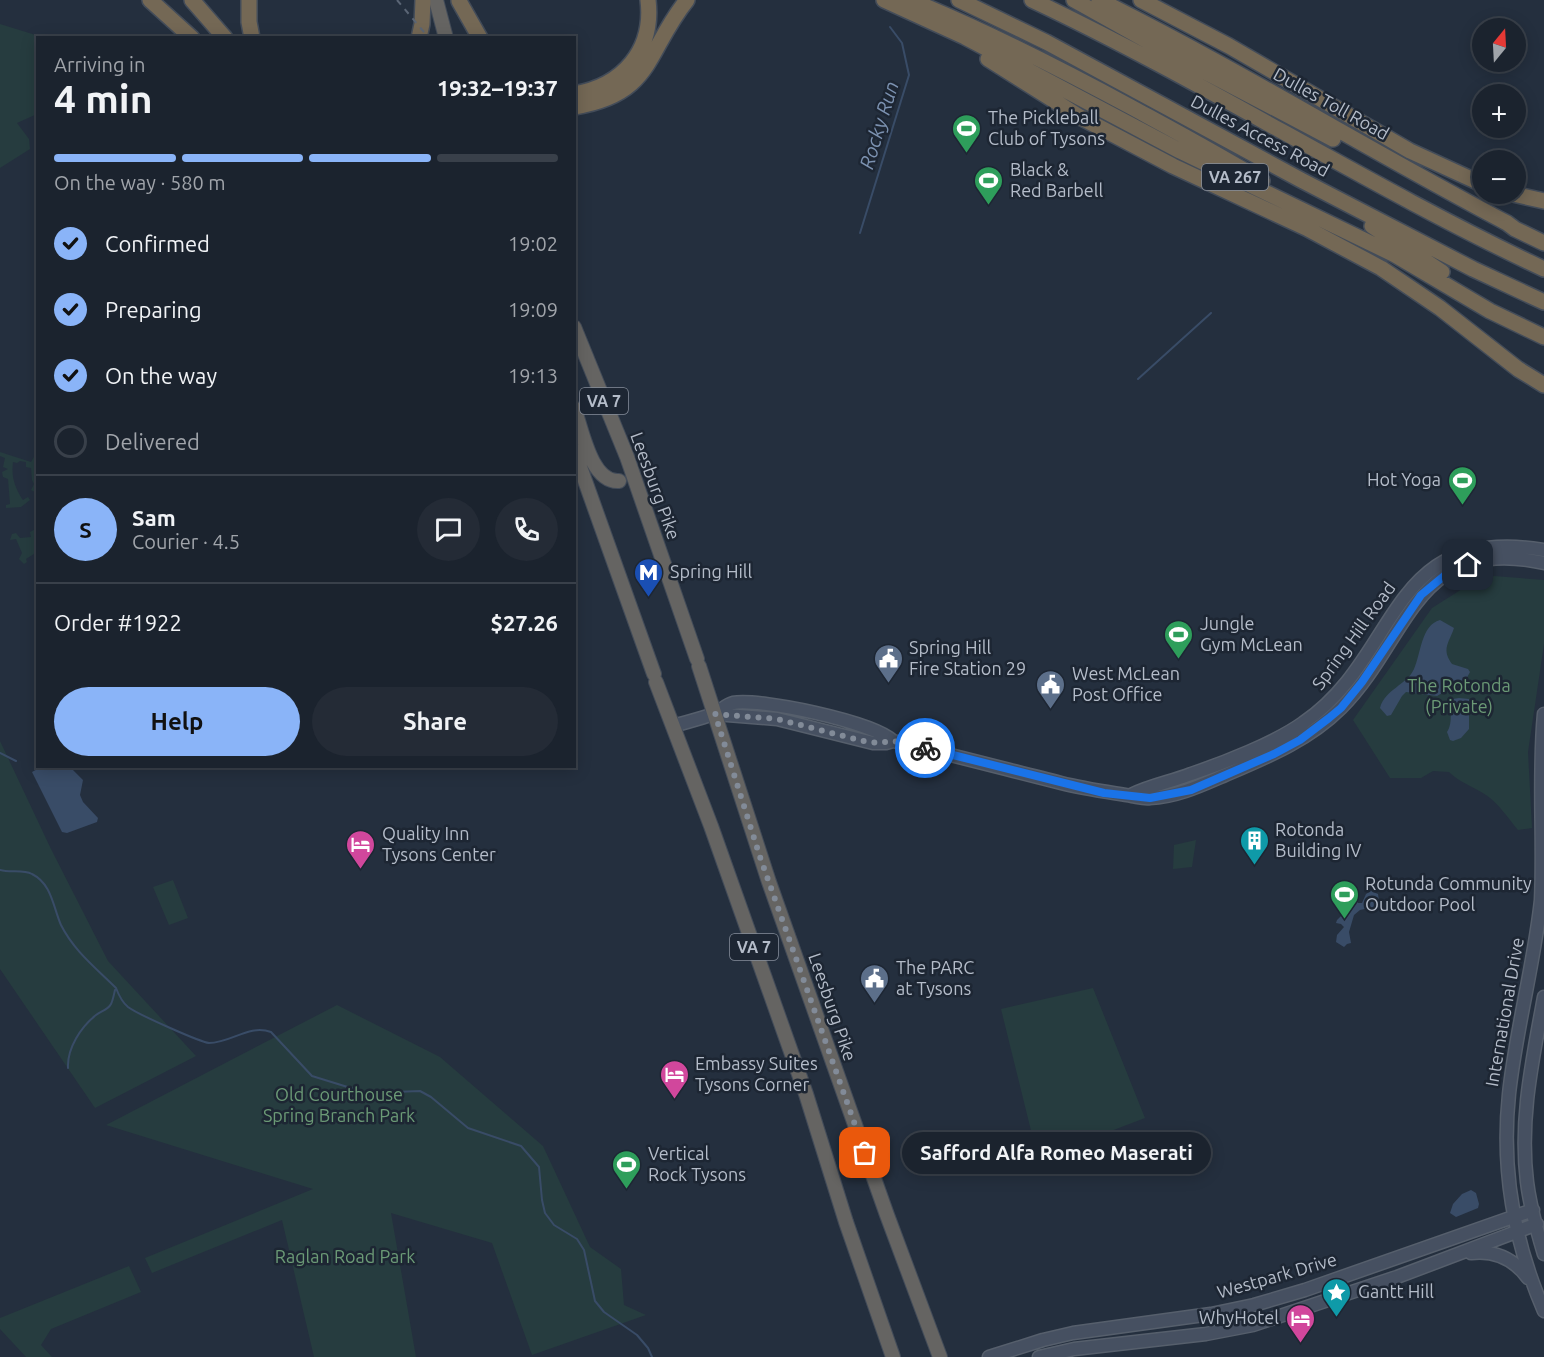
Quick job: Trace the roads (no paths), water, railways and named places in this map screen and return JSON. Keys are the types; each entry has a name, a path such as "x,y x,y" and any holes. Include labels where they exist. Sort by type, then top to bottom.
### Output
{"highway":[{"path":"150,0 190,36"},
{"path":"192,0 223,36"},
{"path":"249,0 252,36"},
{"path":"419,36 423,0"},
{"path":"436,0 445,36"},
{"path":"576,94 592,91 608,84 630,65 638,54 646,35 649,16 648,0"},
{"path":"576,106 610,98 634,82 648,64 687,0"},
{"name":"VA 267","path":"884,0 1004,58 1179,151 1395,255 1490,311 1544,337"},
{"name":"VA 267","path":"910,0 999,38 1102,91 1243,169 1321,218"},
{"name":"Dulles Access Road","path":"959,0 1046,42 1301,180 1544,302"},
{"name":"Dulles Access Road","path":"1032,0 1214,95 1465,231 1544,269"},
{"path":"1074,0 1158,47 1422,186 1487,219 1515,230"},
{"name":"Dulles Toll Road","path":"1099,0 1156,28 1507,223 1515,230 1544,243"},
{"path":"1141,0 1229,46 1410,151 1472,179"},
{"path":"459,1 470,36"},
{"path":"459,1 479,36"},
{"path":"925,18 1080,117 1173,166 1306,228 1381,268 1440,308 1518,369 1544,386"},
{"path":"1151,100 1211,136 1333,202 1462,284 1544,329"},
{"path":"1526,197 1544,201"},
{"name":"Leesburg Pike","path":"576,332 627,457 698,662 769,882 886,1215 940,1357"},
{"path":"576,413 596,468 607,479 619,481"},
{"name":"VA 7","path":"576,456 806,1094 846,1222 893,1357"}],"main road":[{"path":"1515,546 1544,544"},
{"name":"Spring Hill Road","path":"1131,795 1147,787 1193,774 1271,741 1302,725 1337,695 1411,587 1438,565 1467,552 1484,548 1515,546 1544,550"},
{"name":"Spring Hill Road","path":"673,726 715,714 783,720 878,743 893,741 1092,790 1150,798 1191,790 1274,754 1314,730 1352,696 1425,590 1444,576 1482,560 1519,559 1544,563"},
{"name":"International Drive","path":"1544,714 1541,754 1544,841 1541,902 1507,1120 1508,1170 1514,1217 1532,1282 1544,1311"},
{"name":"International Drive","path":"1544,997 1529,1080 1525,1125 1526,1168 1544,1254"},
{"name":"Westpark Drive","path":"989,1357 1073,1333 1212,1314 1254,1305 1533,1210"},
{"name":"Westpark Drive","path":"1039,1357 1074,1349 1206,1334 1243,1327 1311,1306 1537,1224"},
{"path":"1455,1255 1485,1252 1501,1256 1516,1265 1532,1282"}],"water":[{"path":"1440,620 1454,628 1446,650 1452,664 1468,669 1470,672 1464,683 1459,683 1437,696 1406,692 1391,715 1387,716 1380,708 1386,696 1411,674 1425,634 1434,623"},
{"path":"1453,699 1469,699 1469,729 1461,738 1453,741 1450,740 1447,732"},
{"path":"39,768 71,768 83,780 80,795 83,802 98,818 97,822 67,833 62,832 32,772"},
{"name":"Rotunda Community Outdoor Pool","path":"1371,891 1378,894 1379,901 1374,907 1360,910 1354,915 1349,932 1351,943 1344,947 1336,942 1337,935 1344,927 1336,923 1344,913 1343,905 1348,900 1356,899 1358,903 1362,903 1366,894"},
{"path":"1471,1190 1476,1193 1478,1208 1456,1217 1450,1213 1453,1204 1462,1194"}],"waterway":[{"name":"Rocky Run","path":"860,233 909,75 902,43 890,27"},
{"path":"1138,379 1211,313"},
{"path":"0,753 16,761"},
{"path":"0,870 21,871 39,878 48,890 61,925 72,943 116,988 124,1003 134,1011 209,1043 255,1030 271,1032 312,1076 367,1093 420,1091 431,1097 468,1128 521,1146 539,1167 545,1213 554,1225 577,1239 584,1250 595,1301 604,1312 637,1335 652,1357"},
{"path":"68,1068 68,1060 76,1038 90,1020 110,1006 115,990"}],"railway":[{"path":"397,0 427,36"}],"place":[{"name":"The Pickleball Club of Tysons","path":"967,154"},
{"name":"Black & Red Barbell","path":"989,206"},
{"name":"Hot Yoga","path":"1462,506"},
{"name":"Spring Hill","path":"649,598"},
{"name":"Jungle Gym McLean","path":"1179,660"},
{"name":"Spring Hill Fire Station 29","path":"888,684"},
{"name":"West McLean Post Office","path":"1051,710"},
{"name":"Rotonda Building IV","path":"1254,866"},
{"name":"Quality Inn Tysons Center","path":"361,870"},
{"name":"Rotunda Community Outdoor Pool","path":"1344,920"},
{"name":"The PARC at Tysons","path":"875,1004"},
{"name":"Embassy Suites Tysons Corner","path":"674,1100"},
{"name":"Safford Alfa Romeo Maserati","path":"865,1153"},
{"name":"Vertical Rock Tysons","path":"627,1190"},
{"name":"Gantt Hill","path":"1337,1318"},
{"name":"WhyHotel","path":"1300,1344"}],"park label":[{"name":"The Rotonda (Private)","path":"1459,696"},
{"name":"Old Courthouse Spring Branch Park","path":"339,1105"},
{"name":"Raglan Road Park","path":"345,1257"}]}
